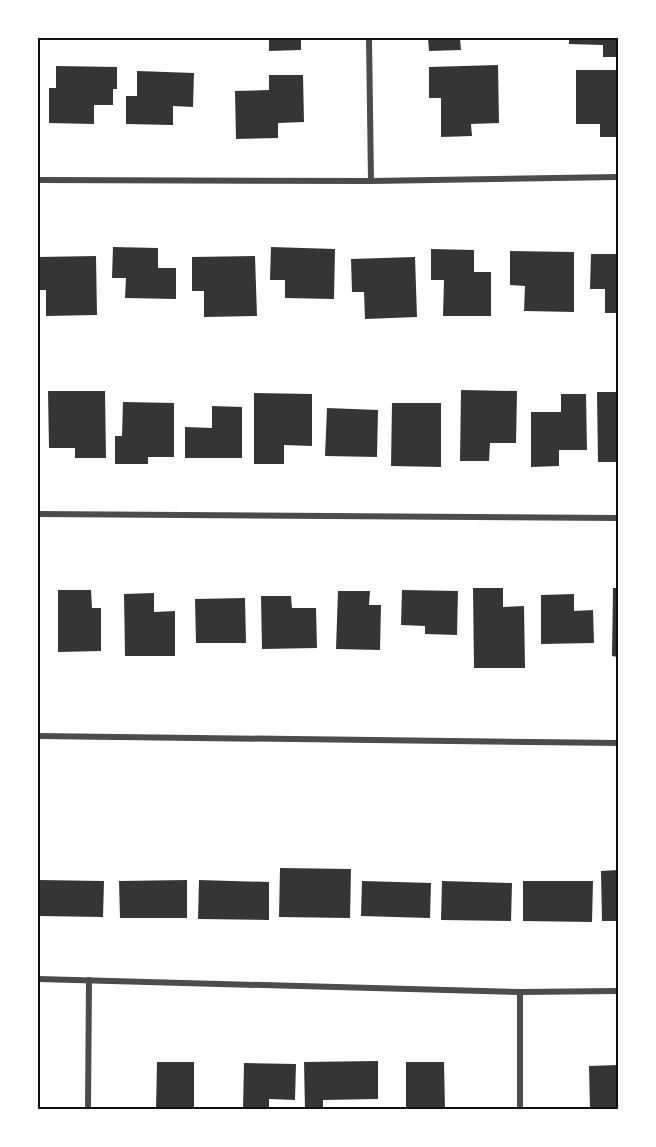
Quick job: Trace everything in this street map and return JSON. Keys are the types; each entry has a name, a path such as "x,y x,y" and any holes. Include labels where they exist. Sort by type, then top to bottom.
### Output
{"street":[{"path":"369,38 371,181"},
{"path":"38,180 371,181 618,177"},
{"path":"38,514 618,518"},
{"path":"38,735 618,743"},
{"path":"38,979 520,992 618,991"},
{"path":"88,1110 89,980"},
{"path":"520,992 520,1110"}],"building":[{"path":"269,38 301,38 301,50 269,51"},
{"path":"428,38 460,38 461,50 429,51"},
{"path":"569,38 618,38 618,57 603,57 603,45 569,44"},
{"path":"498,65 499,123 471,124 472,136 441,137 441,98 429,98 429,67"},
{"path":"56,66 117,67 117,89 113,89 113,105 94,105 94,124 49,123 49,88 56,88"},
{"path":"576,70 618,70 618,137 600,137 600,124 576,124"},
{"path":"137,71 194,73 193,107 173,106 173,125 126,124 126,96 137,96"},
{"path":"269,75 303,75 304,122 278,123 278,138 236,139 235,91 269,90"},
{"path":"113,247 158,248 158,268 176,268 176,299 125,298 126,278 112,278"},
{"path":"271,247 335,249 334,299 285,298 285,280 270,280"},
{"path":"431,249 474,250 474,272 491,272 491,316 443,316 444,280 431,280"},
{"path":"510,251 574,252 574,312 524,311 525,286 510,285"},
{"path":"591,254 618,254 618,313 605,313 605,289 590,289"},
{"path":"96,256 97,315 46,316 46,290 38,290 38,257"},
{"path":"255,256 257,316 204,317 204,291 192,291 192,257"},
{"path":"415,257 417,317 365,319 364,292 352,292 351,259"},
{"path":"461,390 517,391 516,443 490,443 489,461 460,461"},
{"path":"48,391 105,391 106,458 75,458 75,448 49,448"},
{"path":"597,392 618,392 618,462 598,462"},
{"path":"254,393 312,394 312,446 284,445 284,464 254,464"},
{"path":"561,394 586,394 587,450 559,450 559,466 531,467 531,412 561,412"},
{"path":"123,402 174,403 174,457 148,457 148,464 115,464 115,436 122,436"},
{"path":"392,403 441,403 441,467 391,466"},
{"path":"212,406 242,407 242,458 185,458 185,427 212,428"},
{"path":"327,408 378,410 377,457 325,456"},
{"path":"473,588 503,588 503,607 524,606 525,668 474,668"},
{"path":"613,588 618,588 618,657 612,656"},
{"path":"58,590 91,590 92,608 101,608 101,651 58,652"},
{"path":"402,590 458,591 457,635 425,634 425,626 401,625"},
{"path":"338,591 370,591 369,605 381,605 380,650 336,649"},
{"path":"154,593 154,612 175,611 175,656 125,656 124,594"},
{"path":"574,594 574,611 593,610 594,643 541,644 541,595"},
{"path":"261,596 291,596 292,608 316,608 317,648 262,649"},
{"path":"245,598 246,643 196,643 195,599"},
{"path":"280,868 351,869 350,918 279,917"},
{"path":"618,870 618,921 602,921 601,871"},
{"path":"38,880 104,881 103,917 38,916"},
{"path":"187,880 187,918 120,918 119,881"},
{"path":"199,880 269,882 269,920 198,919"},
{"path":"362,881 431,883 430,918 361,916"},
{"path":"442,881 512,883 511,921 441,920"},
{"path":"523,881 593,881 592,922 523,921"},
{"path":"378,1061 378,1099 323,1100 323,1110 305,1110 304,1062"},
{"path":"157,1062 194,1062 194,1110 156,1110"},
{"path":"406,1062 444,1062 445,1110 406,1110"},
{"path":"244,1063 296,1064 295,1100 269,1099 269,1110 243,1110"},
{"path":"618,1065 618,1110 590,1110 589,1066"}]}
